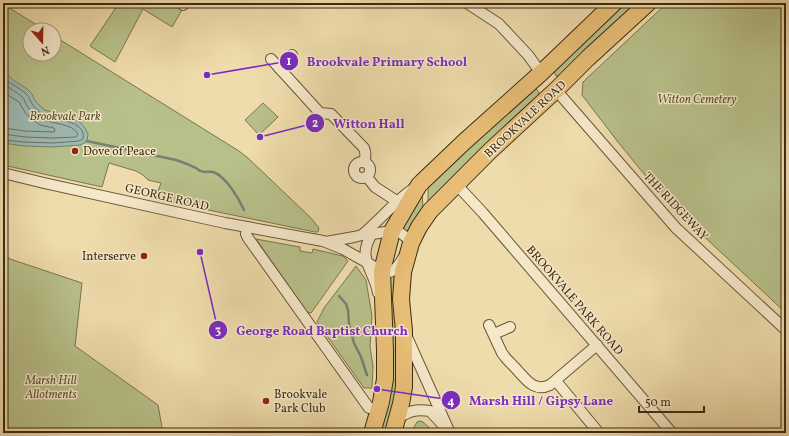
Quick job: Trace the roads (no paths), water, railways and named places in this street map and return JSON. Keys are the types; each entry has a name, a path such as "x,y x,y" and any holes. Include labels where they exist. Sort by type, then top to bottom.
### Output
{"main road":[{"name":"BROOKVALE ROAD","path":"372,433 381,402 385,379 382,271 392,231 418,185 541,73 614,3"},
{"name":"BROOKVALE ROAD","path":"395,426 404,387 404,331 401,299 403,272 411,243 419,226 430,212 456,185 588,58 648,3"},
{"path":"541,73 556,90"}],"street":[{"path":"467,3 480,6 528,55 541,73"},
{"path":"279,68 292,55"},
{"path":"271,59 320,113 330,114 364,148 366,152 364,162 370,167 370,172 367,177 375,187 398,202"},
{"name":"THE RIDGEWAY","path":"556,90 676,228 786,330"},
{"name":"GEORGE ROAD","path":"3,173 184,214 326,242 382,271"},
{"path":"384,328 380,313 378,291 366,262 365,254 368,240 367,234 372,227 405,195 418,185"},
{"name":"BROOKVALE PARK ROAD","path":"456,185 483,213 672,433"},
{"path":"247,227 246,234 248,238 369,408"},
{"path":"382,271 392,271 398,266 411,243 399,232 392,231"},
{"name":"GEORGE ROAD","path":"326,242 392,231"},
{"path":"489,325 505,357 530,384 537,387 546,388 550,386 597,345"},
{"path":"494,334 510,327"},
{"path":"404,331 449,433"},
{"path":"556,381 599,433"},
{"path":"395,426 408,413 418,410 430,411 449,433"}],"water":[{"path":"3,70 13,80 27,89 38,104 45,110 80,122 88,134 87,141 81,145 53,147 24,146 3,143"}],"waterway":[{"path":"87,141 176,160 200,171 218,174 223,178 235,194 244,210"},
{"path":"339,296 346,304 354,343 361,357 367,375"}],"place":[{"name":"Brookvale Primary School","path":"207,75"},
{"name":"Witton Hall","path":"260,137"},
{"name":"Dove of Peace","path":"75,151"},
{"name":"George Road Baptist Church","path":"200,252"},
{"name":"Interserve","path":"144,256"},
{"name":"Marsh Hill / Gipsy Lane","path":"377,389"},
{"name":"Brookvale Park Club","path":"266,401"}],"park label":[{"name":"Witton Cemetery","path":"697,99"},
{"name":"Brookvale Park","path":"65,116"},
{"name":"Marsh Hill Allotments","path":"51,387"}]}
